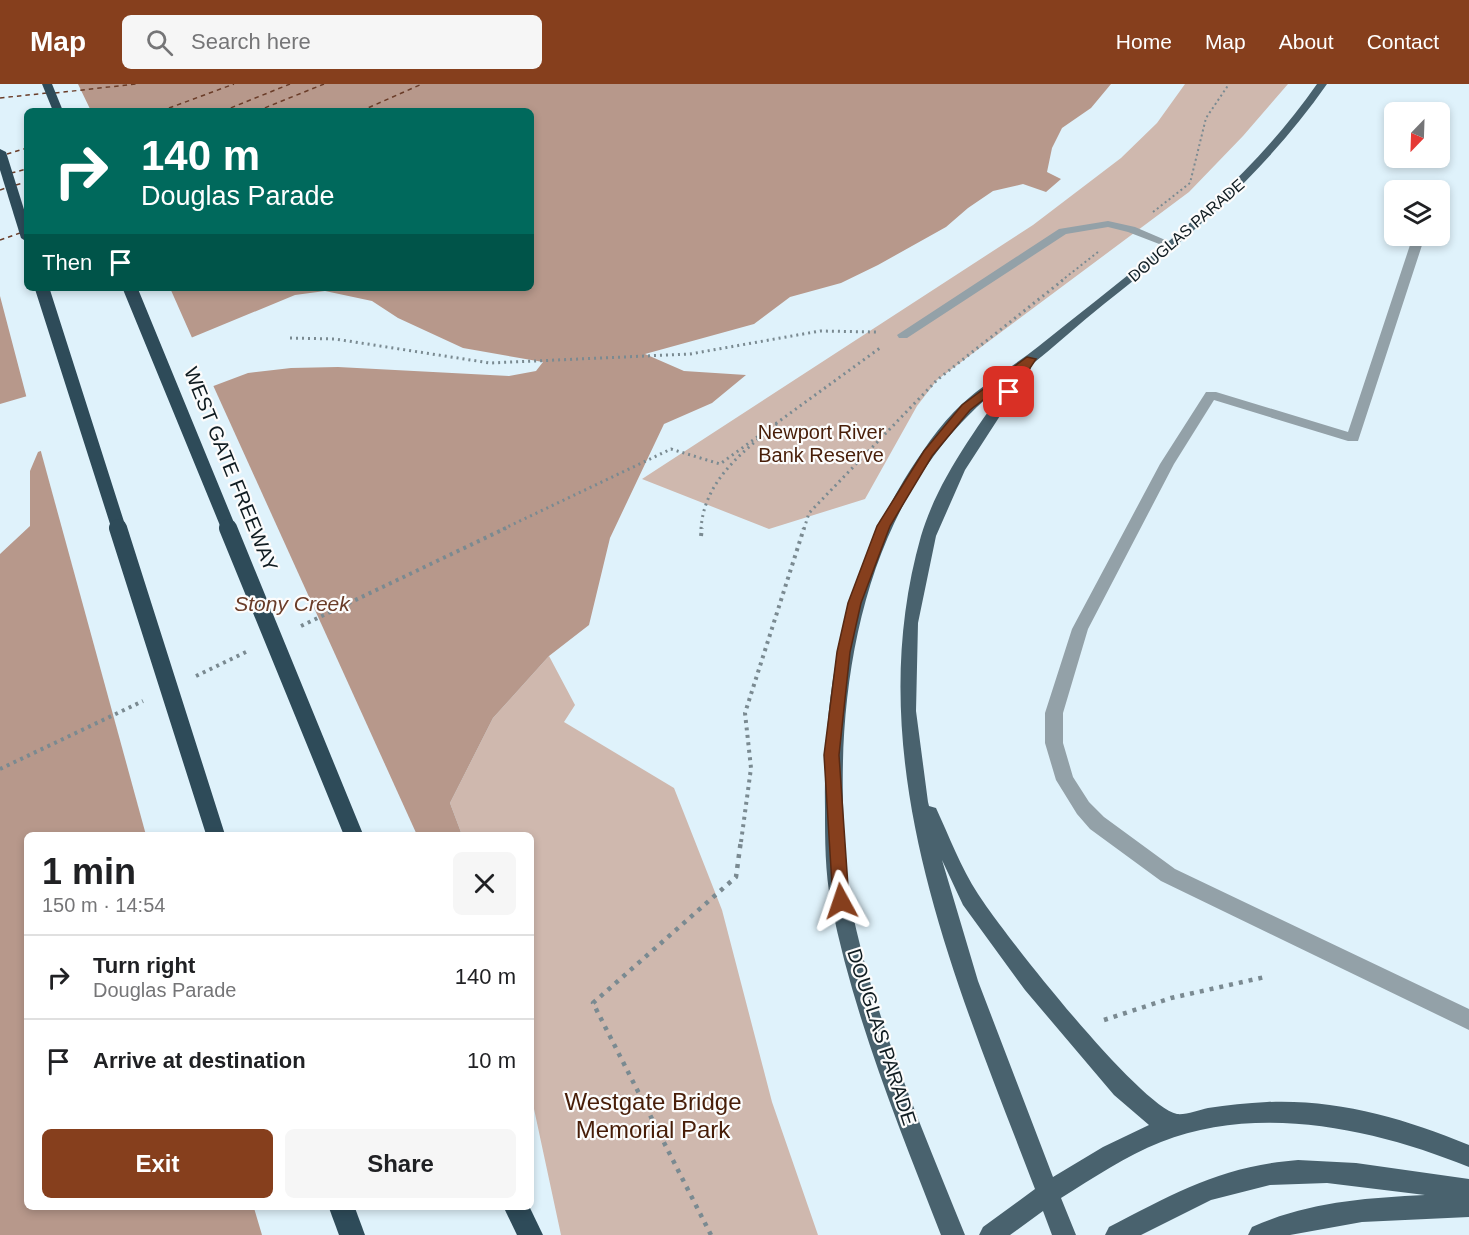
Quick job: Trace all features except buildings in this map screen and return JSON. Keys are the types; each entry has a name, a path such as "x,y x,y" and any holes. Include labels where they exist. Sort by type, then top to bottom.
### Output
{"highway":[{"path":"47,84 57,108"},
{"path":"0,152 24,228"},
{"path":"43,291 215,832"},
{"name":"WEST GATE FREEWAY","path":"131,291 352,832"},
{"path":"343,1210 352,1235"},
{"path":"518,1210 530,1235"}],"main road":[{"name":"DOUGLAS PARADE","path":"953,1235 901,1100 862,989 841,901 831,755 844,652 854,603 884,526 902,493 952,423 981,394 1031,359 1229,197 1267,157 1322,84"},
{"name":"DOUGLAS PARADE","path":"1031,359 957,473 937,515 920,564 911,626 908,722 931,866 943,908 1064,1235"},
{"path":"914,766 924,801 952,866 970,899 1000,942 1081,1042 1122,1087 1155,1116 1180,1126"},
{"path":"991,1235 1048,1192 1155,1134 1180,1126 1254,1114 1335,1114 1382,1124 1469,1156"},
{"path":"1117,1235 1219,1186 1272,1174 1297,1172 1349,1174 1469,1191"},
{"path":"1260,1235 1282,1225 1310,1219 1469,1205"}],"lane":[{"path":"903,335 1063,231 1108,224 1131,229 1172,245"},
{"path":"1416,246 1353,438 1210,395 1167,464 1084,619 1056,700 1054,743 1065,780 1083,808 1138,855 1199,891 1469,1020"}],"path":[{"path":"290,338 335,339 490,363 690,354 812,332 869,331"},
{"path":"701,536 701,513 706,497 727,467 786,417 903,335"},
{"path":"293,630 671,449"},
{"path":"188,679 251,650"},
{"path":"0,769 146,699"},
{"path":"1101,1021 1171,998 1265,977"}],"green space":[{"name":"Newport River Bank Reserve","path":"1185,84 1288,84 1243,136 1189,192 937,380 917,406 865,499 769,529 642,479 1033,225 1121,158 1157,123"},
{"name":"Westgate Bridge Memorial Park","path":"549,656 575,705 564,722 674,788 722,910 772,1102 818,1235 558,1235 534,1124 534,832 461,832 450,803 493,718"}],"water":[{"name":"Stony Creek","path":"0,84 1111,84 1091,108 1062,128 1052,148 1047,172 1061,179 1046,192 1023,184 993,191 946,227 878,265 841,283 790,297 754,324 645,354 684,371 746,375 712,403 664,424 610,538 589,625 549,656 493,718 450,803 461,832 24,832 24,1210 533,1210 558,1235 0,1235 0,554 30,526 30,471 38,452 248,373 291,368 338,367 509,376 536,371 543,362 463,348 398,318 372,301 325,291 295,295 106,373 0,404"}],"pier":[{"path":"0,84 78,84 90,108 24,108 24,291 171,291 193,340 107,376 27,399 0,296"},
{"path":"212,383 416,832 145,832 40,448"},
{"path":"534,1109 561,1235 262,1235 255,1210 534,1210"}],"ferry route":[{"path":"55,93 136,84"},
{"path":"169,108 234,84"},
{"path":"230,108 290,84"},
{"path":"264,108 324,84"},
{"path":"368,108 422,84"},
{"path":"0,98 47,93"},
{"path":"7,154 24,149"},
{"path":"11,173 24,170"},
{"path":"16,185 24,183"},
{"path":"0,190 6,188"},
{"path":"0,240 20,233"}],"route":[{"path":"841,901 831,755 844,652 854,603 868,562 884,526 928,453 966,407 1031,359 1009,392"}]}
